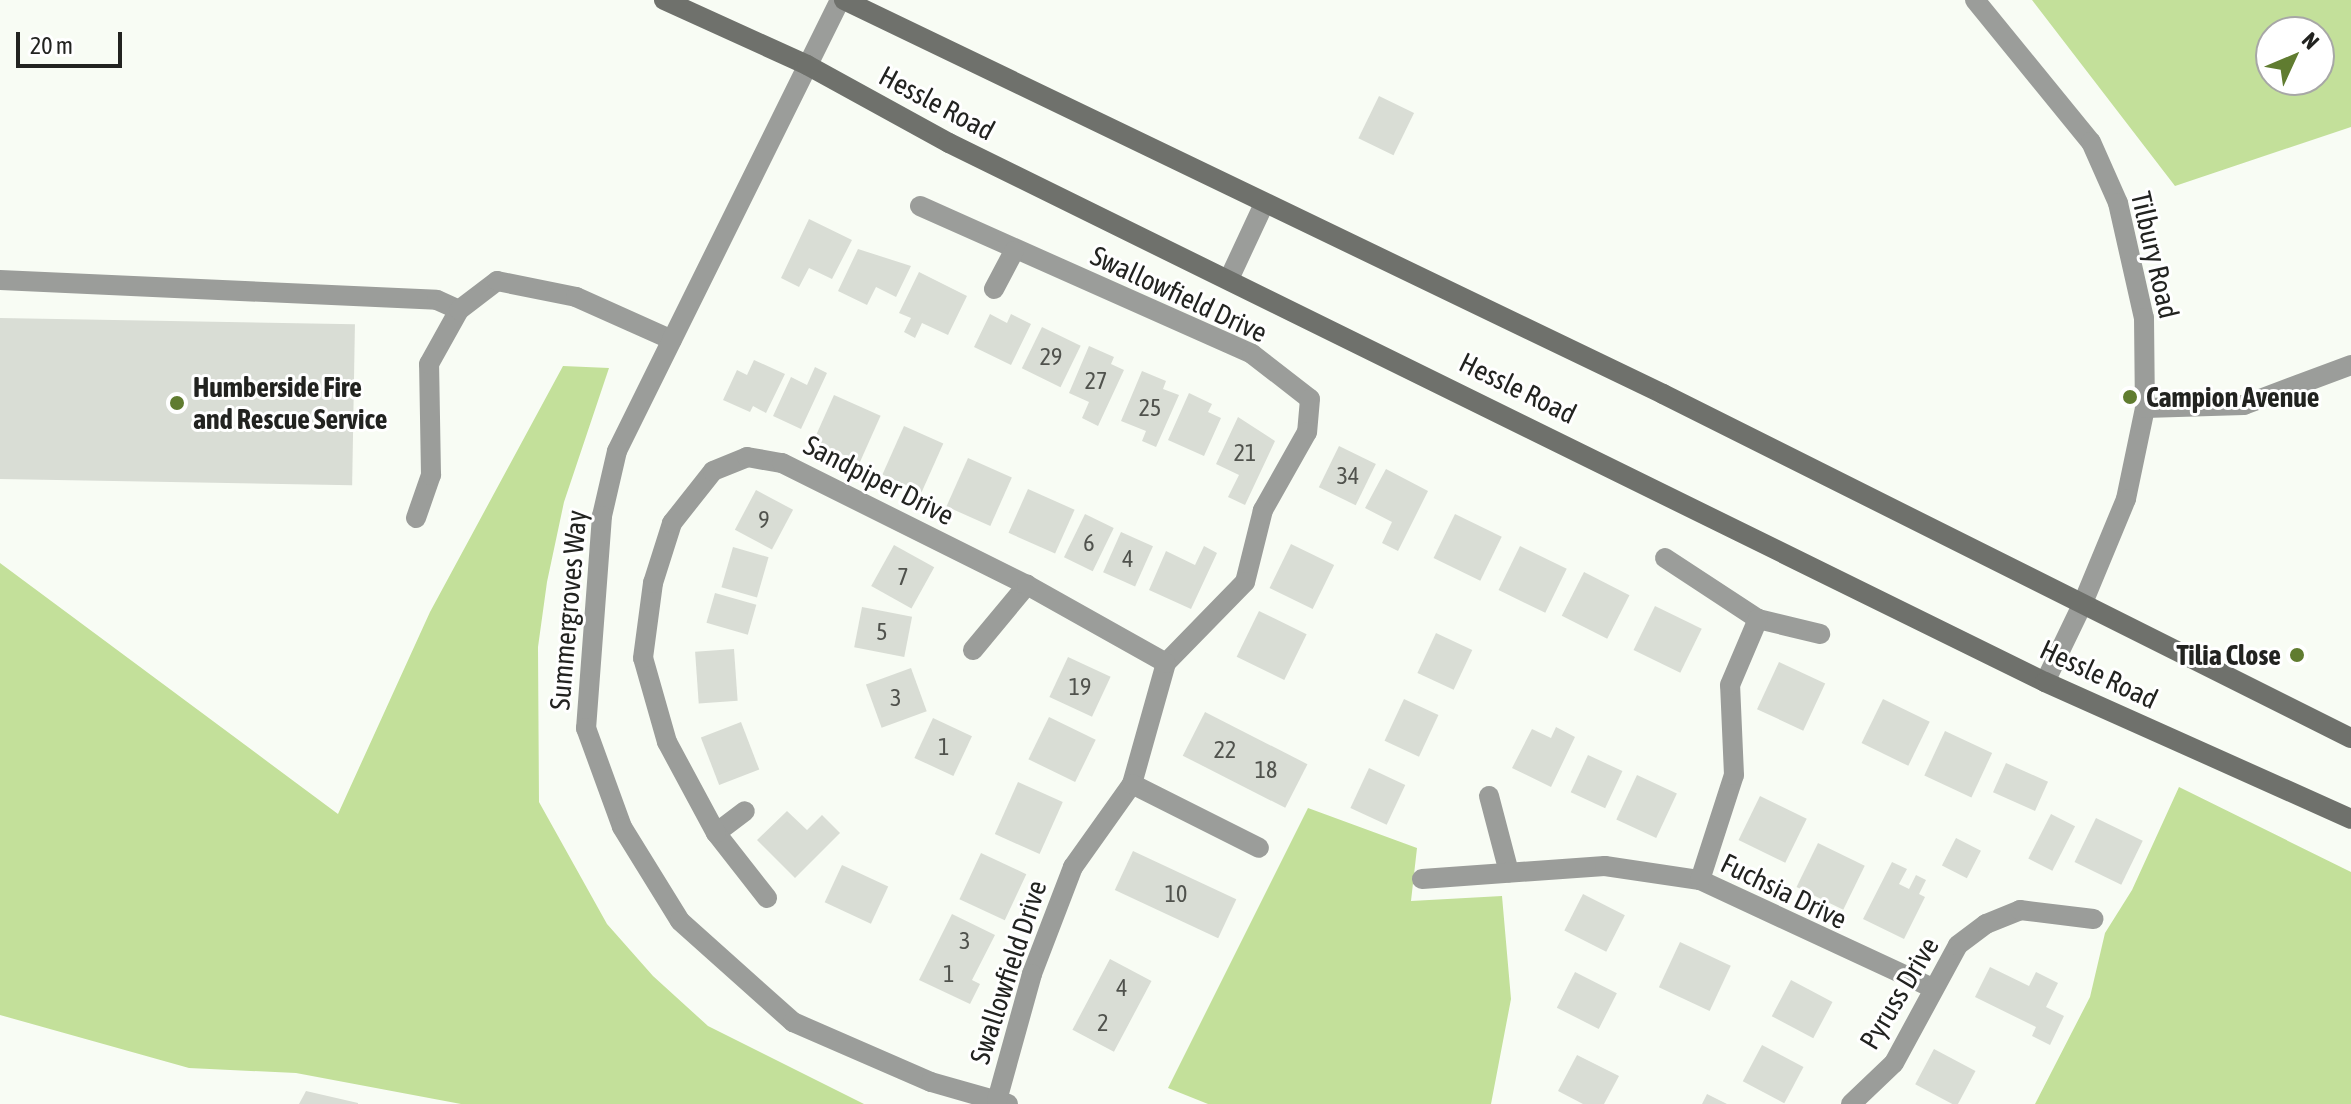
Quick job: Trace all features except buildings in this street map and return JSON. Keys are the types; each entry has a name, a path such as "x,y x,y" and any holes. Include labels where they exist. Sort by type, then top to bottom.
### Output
{"street":[{"name":"Hessle Road","path":"664,0 807,65 949,143 2045,682 2351,819"},
{"name":"Hessle Road","path":"842,0 1663,394 2351,738"},
{"name":"Summergroves Way","path":"842,0 617,451 602,516 586,728 622,827 680,921 793,1022 931,1082 1002,1102"},
{"name":"Tilbury Road","path":"1975,0 2091,142 2118,203 2144,318 2145,408 2126,499 2082,605 2045,682"},
{"path":"1229,279 1264,204"},
{"name":"Swallowfield Drive","path":"920,206 1014,251 1252,354 1310,399 1307,432 1263,510 1245,582 1166,663 1132,784 1073,867 1032,974 1002,1102"},
{"path":"994,289 1014,251"},
{"path":"0,280 437,300 459,310"},
{"path":"416,518 431,475 429,364 459,310 497,281 576,297 672,340"},
{"path":"2145,408 2244,405 2351,365"},
{"name":"Sandpiper Drive","path":"767,898 716,833 667,742 643,658 653,583 672,523 703,478 747,457 782,463 1027,585 1166,663"},
{"path":"1665,558 1758,619 1820,634"},
{"path":"973,650 1027,585"},
{"path":"1700,880 1734,775 1730,685 1758,619"},
{"path":"1132,784 1259,848"},
{"path":"1489,796 1509,872"},
{"path":"716,833 745,811"},
{"name":"Fuchsia Drive","path":"1422,879 1605,866 1700,880 1933,988"},
{"name":"Pyruss Drive","path":"1851,1104 1894,1063 1958,945 1986,924 2020,910 2093,919"}],"green space":[{"path":"2032,0 2351,0 2351,127 2175,186"},
{"path":"563,366 609,368 564,502 547,582 538,647 539,802 607,924 653,976 708,1026 864,1104 461,1104 296,1073 189,1068 0,1015 0,563 338,814 430,612"},
{"path":"2179,787 2351,872 2351,1104 2035,1104 2090,997 2105,933 2132,890"},
{"path":"1308,808 1417,848 1411,901 1502,896 1511,999 1491,1104 1208,1104 1168,1088"}],"place":[{"name":"Campion Avenue","path":"2130,397"},
{"name":"Humberside Fire and Rescue Service","path":"177,403"},
{"name":"Tilia Close","path":"2297,655"}]}
